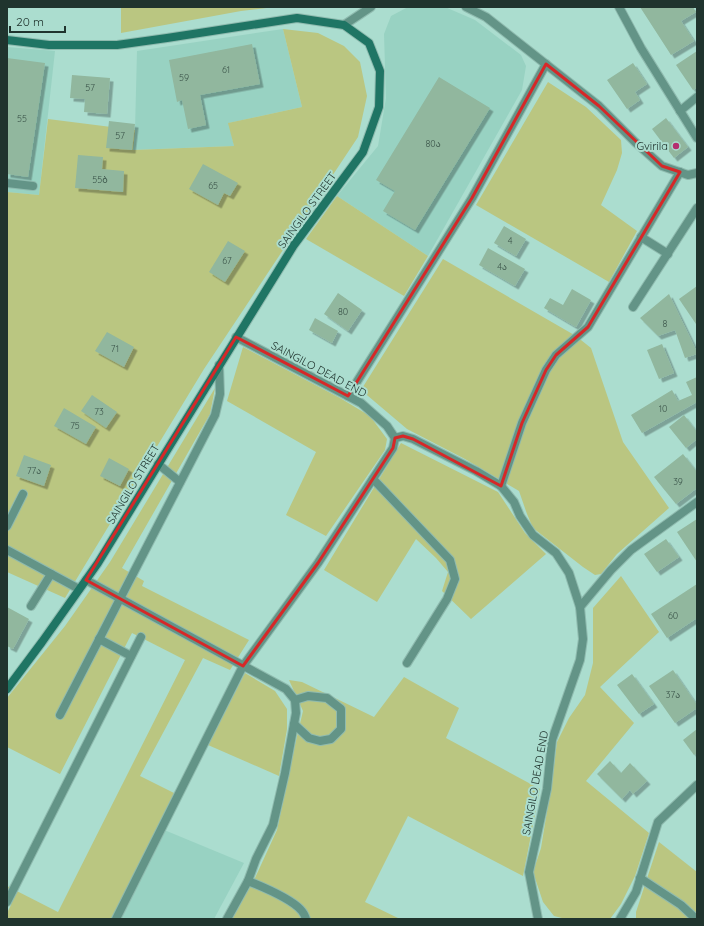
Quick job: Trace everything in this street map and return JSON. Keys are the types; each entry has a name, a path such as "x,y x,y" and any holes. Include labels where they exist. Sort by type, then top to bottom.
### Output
{"street":[{"path":"344,25 371,7"},
{"path":"466,7 486,17 599,106 635,142 662,166 688,175 697,173"},
{"path":"619,7 641,48 697,138"},
{"name":"SAINGILO STREET","path":"7,40 49,45 117,45 297,18 344,25 369,43 380,71 379,107 363,152 294,245 98,563 7,689"},
{"path":"348,396 472,198 546,64"},
{"path":"680,111 697,97"},
{"path":"501,486 522,423 546,370 556,355 588,328 680,172"},
{"path":"7,183 33,186"},
{"path":"632,307 697,208"},
{"path":"641,238 668,254"},
{"name":"SAINGILO DEAD END","path":"236,337 361,403 387,426 394,438 402,436 413,439 476,471 501,486 514,502 520,516 533,535 556,553 569,573 580,607 583,639 580,660 552,740 547,789 529,872 538,919"},
{"path":"60,715 215,415 220,394 219,365"},
{"path":"116,919 243,666 318,562 373,479 393,448 394,438"},
{"path":"158,464 180,482"},
{"path":"373,479 450,560 454,579 447,599 407,663"},
{"path":"7,526 23,494"},
{"path":"580,607 611,570 631,550 697,502"},
{"path":"7,550 79,590"},
{"path":"31,606 51,574"},
{"path":"86,580 286,689 294,700 296,712 294,724 273,825 256,859 248,881 227,919"},
{"path":"7,902 141,637"},
{"path":"99,639 131,656"},
{"path":"294,700 308,696 328,698 341,709 341,729 331,739 320,741 309,738 294,724"},
{"path":"620,919 636,892 658,822 697,785"},
{"path":"640,878 681,905 696,919"},
{"path":"248,881 272,891 296,905 303,912 306,919"}],"highlighted area":[{"path":"546,64 599,106 662,166 680,172 588,327 556,355 546,370 522,423 501,486 413,439 403,436 395,438 393,448 318,563 243,666 86,580 236,337 348,396 472,198"}],"shaded area":[{"path":"121,7 275,7 241,11 121,33"},
{"path":"408,7 445,7 475,20 521,55 526,66 522,90 428,256 337,196 378,146 386,98 384,34 391,16"},
{"path":"283,29 302,107 229,123 234,146 132,150 135,130 137,51"},
{"path":"283,29 318,33 344,46 360,62 367,96 358,137 204,369 65,598 7,572 7,192 39,195 48,119 135,130 133,150 234,146 228,123 302,107"},
{"path":"7,47 55,51 39,195 7,192"},
{"path":"548,82 586,107 621,140 622,153 617,170 601,205 637,231 609,282 476,205"},
{"path":"337,196 428,256 404,296 306,239"},
{"path":"443,259 576,336 591,348 623,442 669,508 617,554 601,574 595,575 583,567 533,528 519,491 465,459 407,429 361,390"},
{"path":"243,347 340,398 370,416 387,439 385,450 326,536 286,515 316,452 227,401"},
{"path":"215,388 210,414 122,568 144,581 142,586 249,640 230,670 203,658 140,776 174,793 112,919 7,919 7,913 11,905 7,903 7,886 58,912 185,660 132,633 60,774 7,747 7,698 65,626 110,562"},
{"path":"401,443 498,492 525,533 546,554 471,619 442,591 448,572 416,539 377,602 324,570"},
{"path":"621,576 659,632 600,687 634,723 586,781 649,833 635,876 621,904 610,919 566,919 554,916 543,902 533,872 541,848 557,742 569,718 585,695 593,663 593,608"},
{"path":"245,673 275,691 287,709 287,729 279,776 208,745"},
{"path":"404,677 459,708 446,738 540,789 523,876 408,816 365,902 400,919 232,919 255,878 277,830 303,711 289,680 302,682 374,717"},
{"path":"157,827 244,863 214,919 112,919"},
{"path":"659,842 697,872 697,919 636,919 636,912"}],"building":[{"path":"640,7 693,7 696,12 681,21 694,41 671,55"},
{"path":"252,44 260,84 200,95 206,125 188,129 182,100 177,102 169,60"},
{"path":"697,51 697,88 693,90 676,65"},
{"path":"7,58 45,63 28,177 7,174"},
{"path":"633,63 647,84 635,92 640,100 627,109 607,80"},
{"path":"72,75 110,78 107,114 84,112 85,99 70,98"},
{"path":"439,77 490,108 415,230 383,211 395,191 376,180"},
{"path":"666,118 688,147 674,158 652,129"},
{"path":"109,121 135,124 132,150 106,148"},
{"path":"78,155 103,157 102,169 124,171 123,192 75,188"},
{"path":"203,164 238,183 230,196 224,193 218,205 189,189"},
{"path":"504,226 526,239 516,256 494,243"},
{"path":"228,241 245,251 225,282 209,272"},
{"path":"488,248 525,269 515,286 479,265"},
{"path":"697,286 697,323 696,324 679,299"},
{"path":"572,289 591,300 576,327 544,308 550,298 563,305"},
{"path":"338,293 362,310 348,331 324,314"},
{"path":"669,294 697,354 685,358 675,330 658,336 640,318"},
{"path":"315,318 338,331 332,343 309,330"},
{"path":"107,332 134,347 124,367 95,351"},
{"path":"662,344 674,373 659,379 647,350"},
{"path":"697,377 697,402 642,433 631,415 672,390 678,401 692,395 686,382"},
{"path":"92,395 117,412 106,428 81,411"},
{"path":"64,408 96,427 86,444 54,426"},
{"path":"684,415 697,432 697,439 686,448 669,427"},
{"path":"683,454 697,472 697,488 676,504 654,477"},
{"path":"24,455 51,465 44,486 16,476"},
{"path":"109,458 129,469 120,486 100,476"},
{"path":"697,519 697,562 677,532"},
{"path":"666,539 679,557 657,572 644,554"},
{"path":"697,584 697,618 667,638 651,614"},
{"path":"7,607 29,619 13,649 7,646"},
{"path":"673,670 697,705 697,708 675,723 649,686"},
{"path":"632,674 654,704 639,714 617,685"},
{"path":"697,729 697,753 694,755 683,740"},
{"path":"610,761 621,773 630,763 647,781 633,794 630,790 622,799 597,774"}],"place":[{"name":"Gvirila","path":"676,146"}]}
